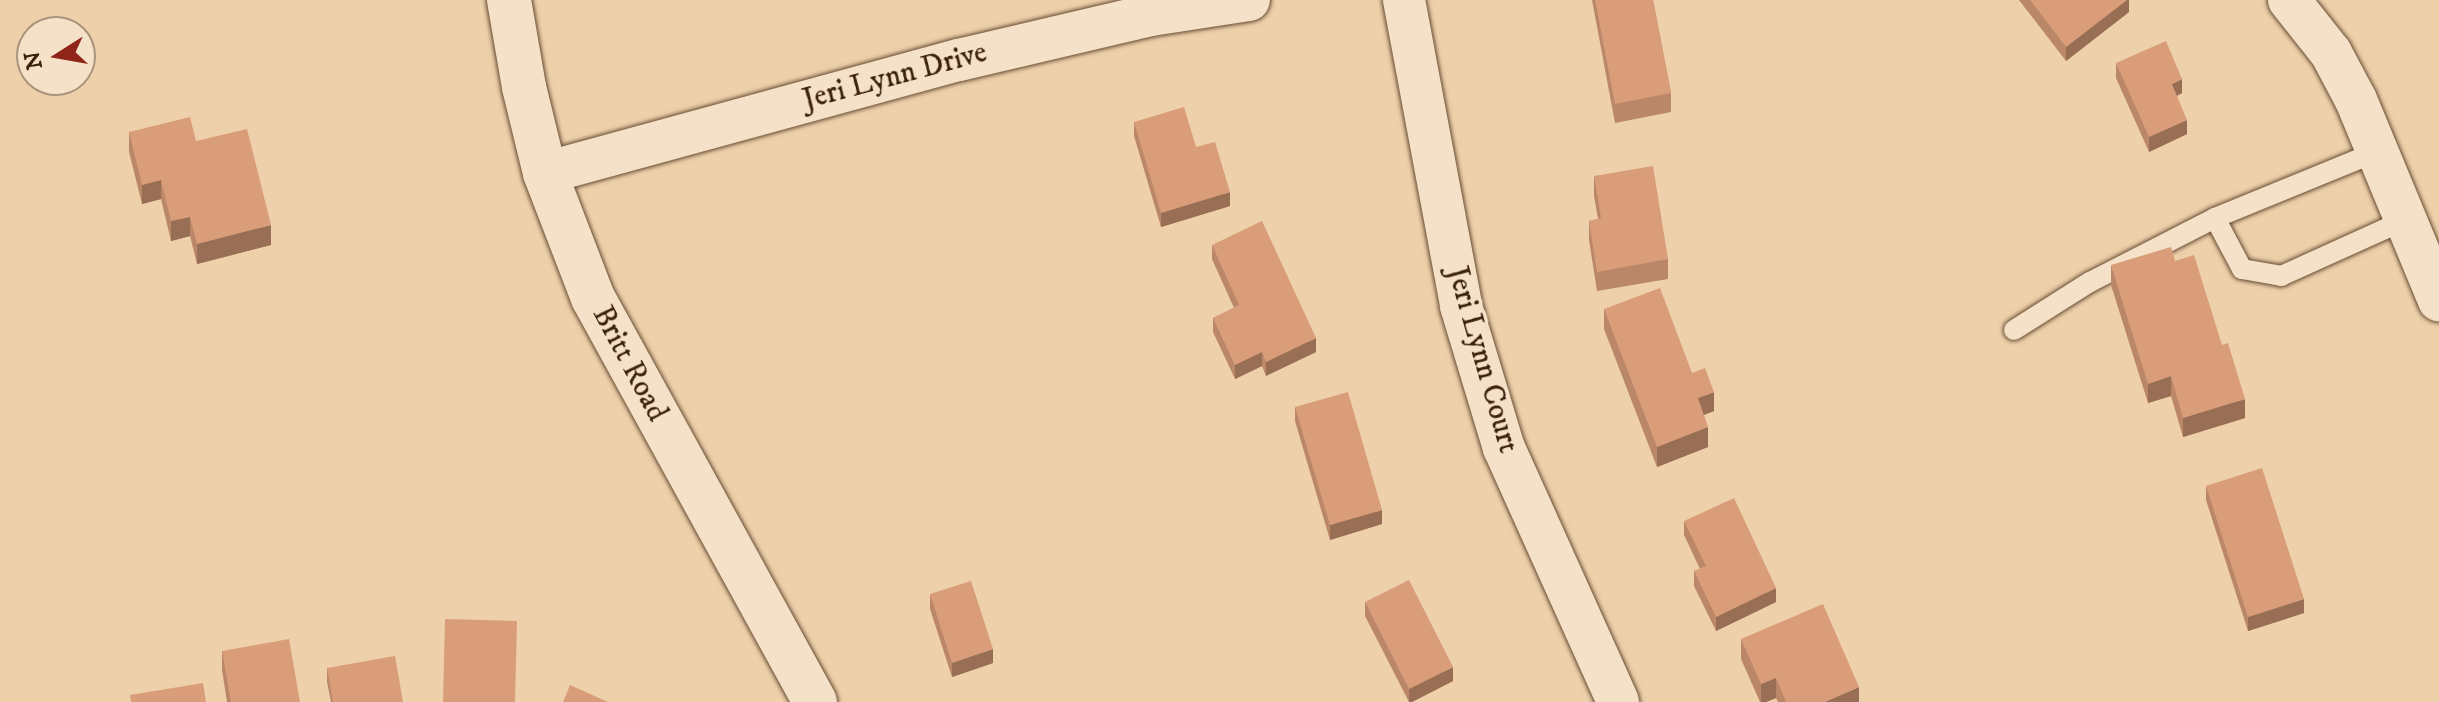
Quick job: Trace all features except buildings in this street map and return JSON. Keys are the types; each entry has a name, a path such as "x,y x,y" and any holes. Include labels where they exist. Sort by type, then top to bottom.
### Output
{"street":[{"name":"Britt Road","path":"509,0 524,87 545,173 593,298 815,702"},
{"name":"Jeri Lynn Drive","path":"545,173 959,60 1151,15 1249,0"},
{"name":"Jeri Lynn Court","path":"1404,0 1458,291 1469,335 1504,448 1618,702"},
{"path":"2289,0 2331,53 2421,232 2439,300"}],"lane":[{"path":"2014,330 2090,282 2215,218 2378,151"},
{"path":"2215,218 2242,269 2281,276 2421,232"}]}
